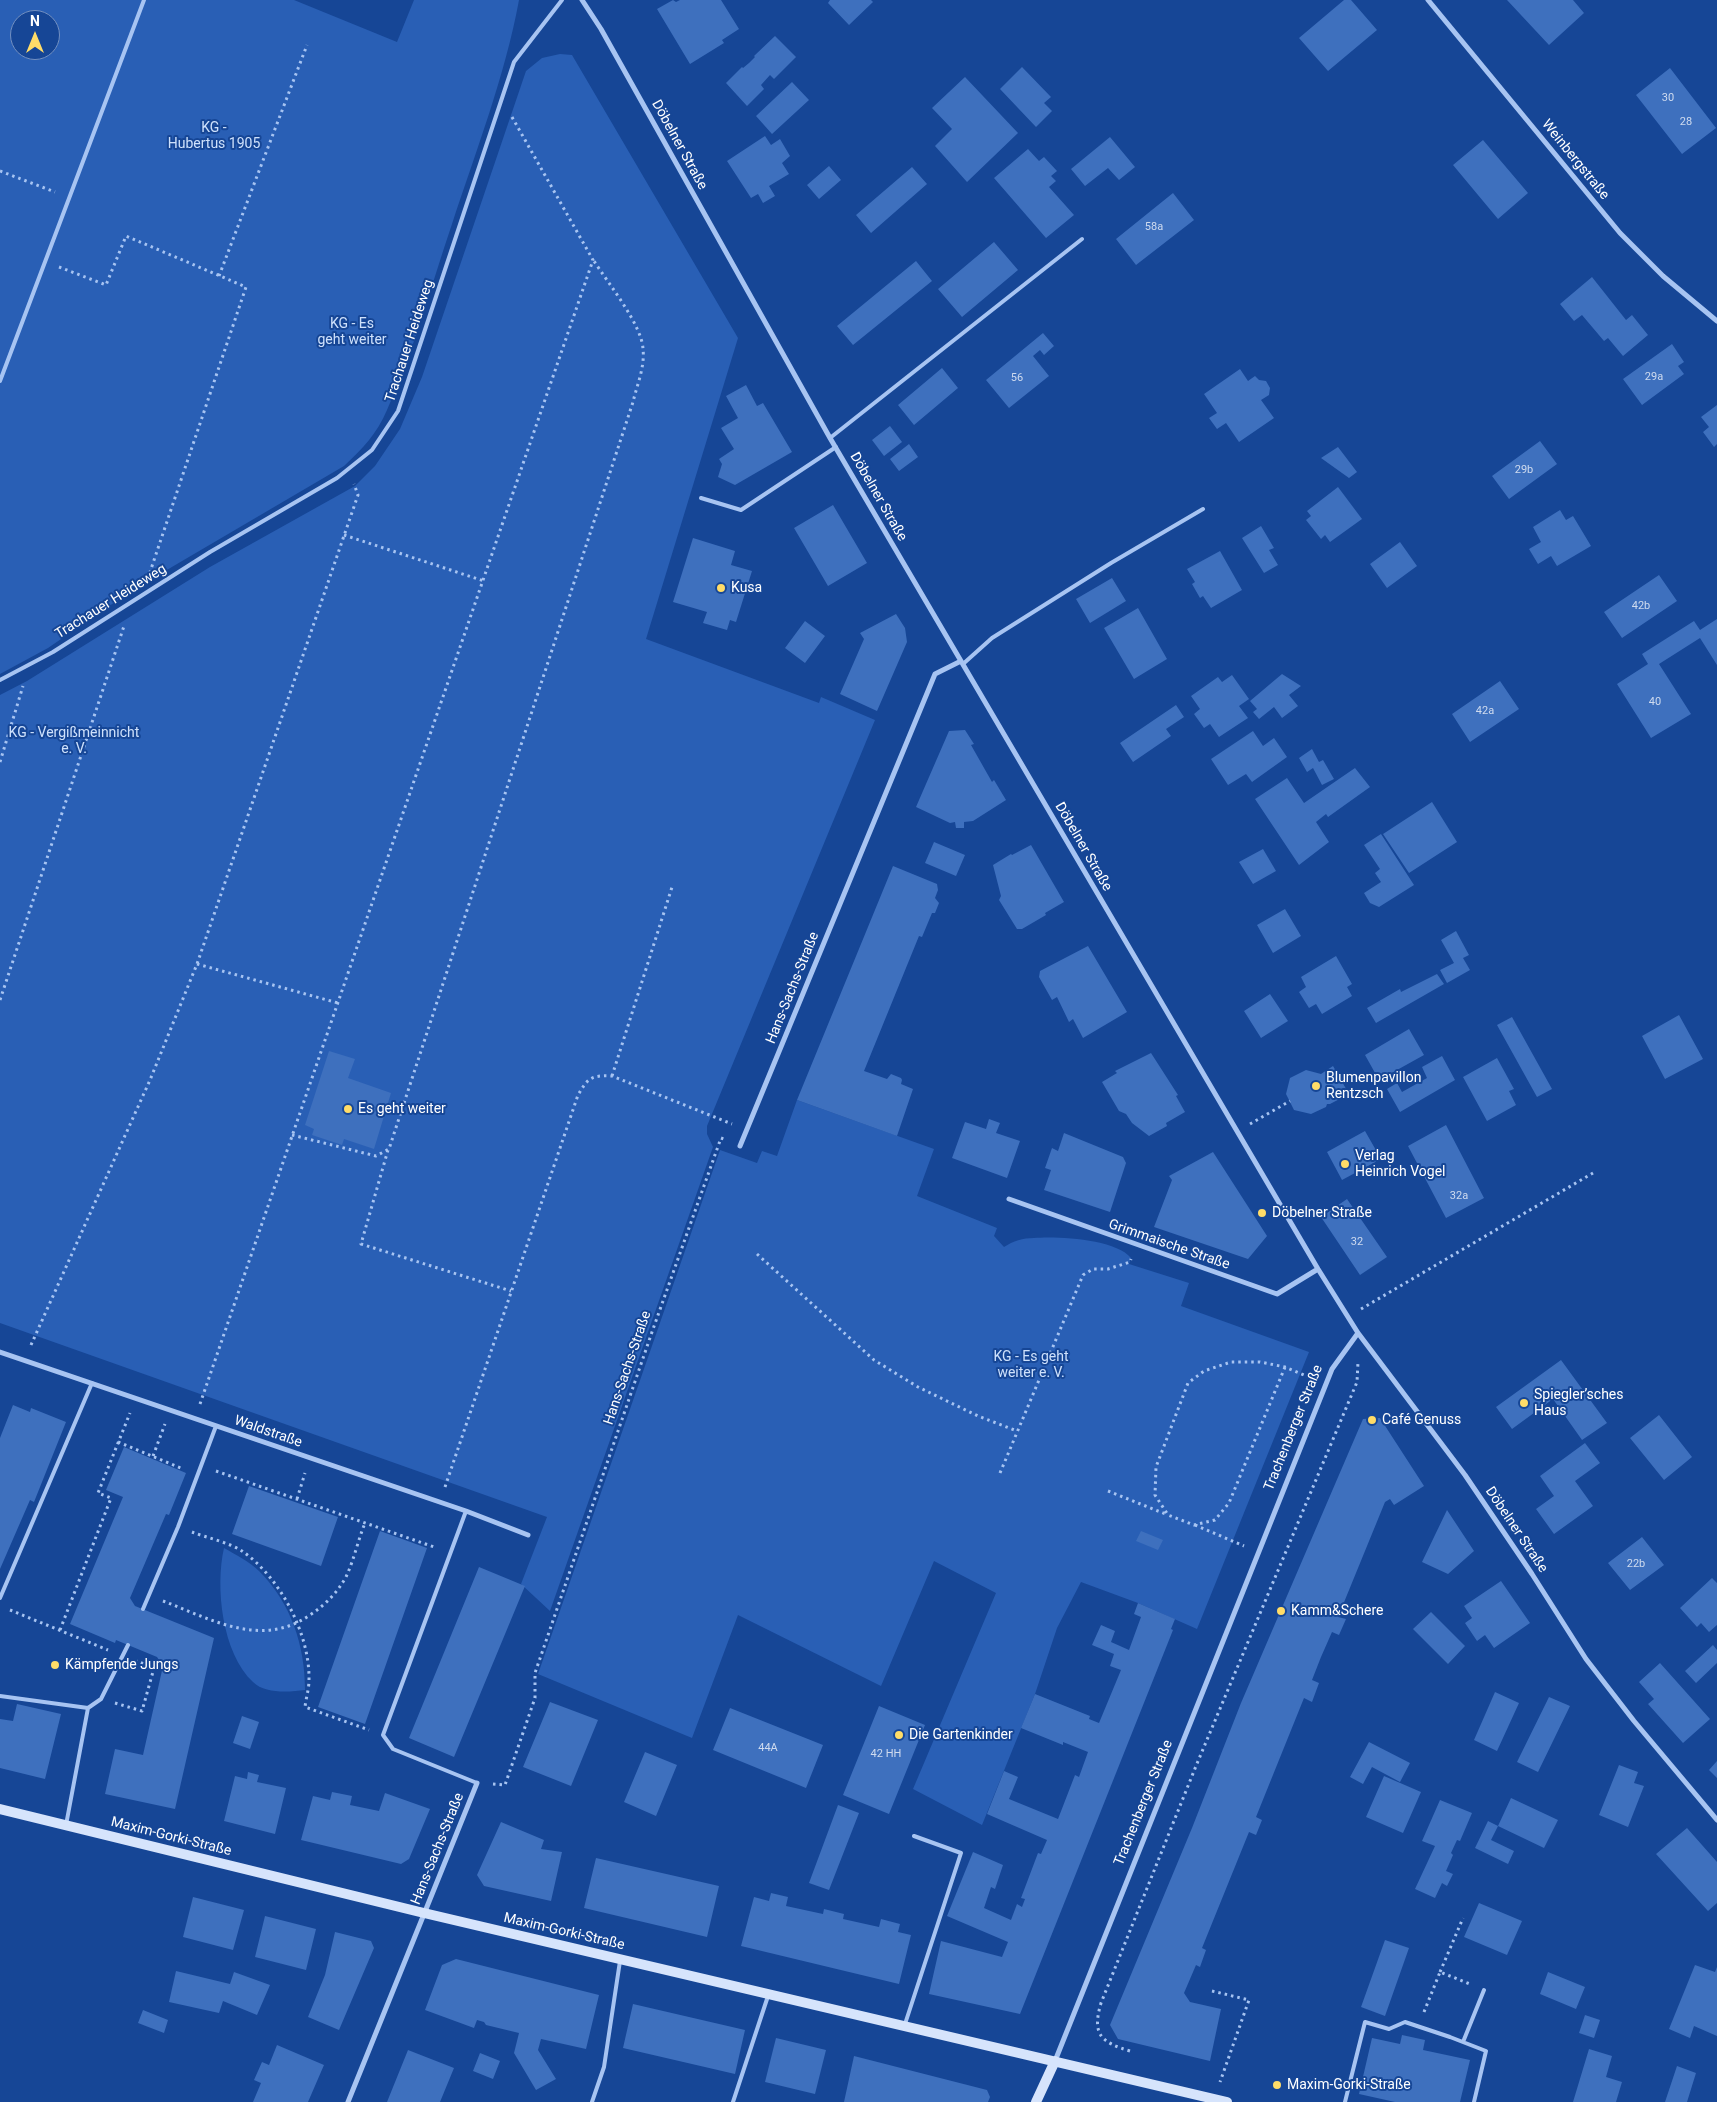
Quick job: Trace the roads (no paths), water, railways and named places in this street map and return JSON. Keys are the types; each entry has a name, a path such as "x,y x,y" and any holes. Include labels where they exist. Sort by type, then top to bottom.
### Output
{"street":[{"name":"Döbelner Straße","path":"582,0 601,29 830,438 1318,1269 1358,1333 1465,1475 1532,1574 1586,1659 1634,1721 1717,1820"},
{"name":"Weinbergstraße","path":"1428,0 1620,233 1663,276 1717,322"},
{"name":"Hans-Sachs-Straße","path":"740,1146 935,674 962,663"},
{"name":"Grimmaische Straße","path":"1008,1199 1139,1247 1277,1294 1318,1269"},
{"name":"Trachenberger Straße","path":"1036,2102 1332,1369 1358,1333"},
{"name":"Waldstraße","path":"0,1352 466,1511 528,1535"},
{"name":"Hans-Sachs-Straße","path":"348,2102 477,1782"},
{"name":"Maxim-Gorki-Straße","path":"0,1809 424,1913 1227,2102"}],"lane":[{"path":"0,381 144,0"},
{"name":"Trachauer Heideweg","path":"0,680 53,652 210,552 346,471 372,450 398,411 514,62 562,0"},
{"path":"830,438 1082,239"},
{"path":"701,498 741,510 836,448"},
{"path":"962,663 992,638 1111,563 1203,510"},
{"path":"0,1598 92,1383"},
{"path":"143,1609 178,1526 216,1426"},
{"path":"466,1511 383,1735 393,1749 477,1782"},
{"path":"0,1696 88,1708 102,1699 128,1645"},
{"path":"66,1825 88,1708"},
{"path":"904,2026 961,1853 914,1836"},
{"path":"592,2102 604,2067 621,1959"},
{"path":"1463,2042 1484,1990"},
{"path":"733,2102 769,1994"},
{"path":"1345,2102 1365,2022 1389,2029 1405,2022 1486,2051 1474,2102"}],"place":[{"name":"Kusa","path":"721,588"},
{"name":"Blumenpavillon Rentzsch","path":"1316,1086"},
{"name":"Es geht weiter","path":"348,1109"},
{"name":"Verlag Heinrich Vogel","path":"1345,1164"},
{"name":"Döbelner Straße","path":"1262,1213"},
{"name":"Spiegler’sches Haus","path":"1524,1403"},
{"name":"Café Genuss","path":"1372,1420"},
{"name":"Kamm&Schere","path":"1281,1611"},
{"name":"Kämpfende Jungs","path":"55,1665"},
{"name":"Die Gartenkinder","path":"899,1735"},
{"name":"Maxim-Gorki-Straße","path":"1277,2085"}],"park label":[{"name":"KG - Hubertus 1905","path":"214,136"},
{"name":"KG - Es geht weiter","path":"352,332"},
{"name":"KG - Vergißmeinnicht e. V.","path":"74,742"},
{"name":"KG - Es geht weiter e. V.","path":"1031,1365"}]}
